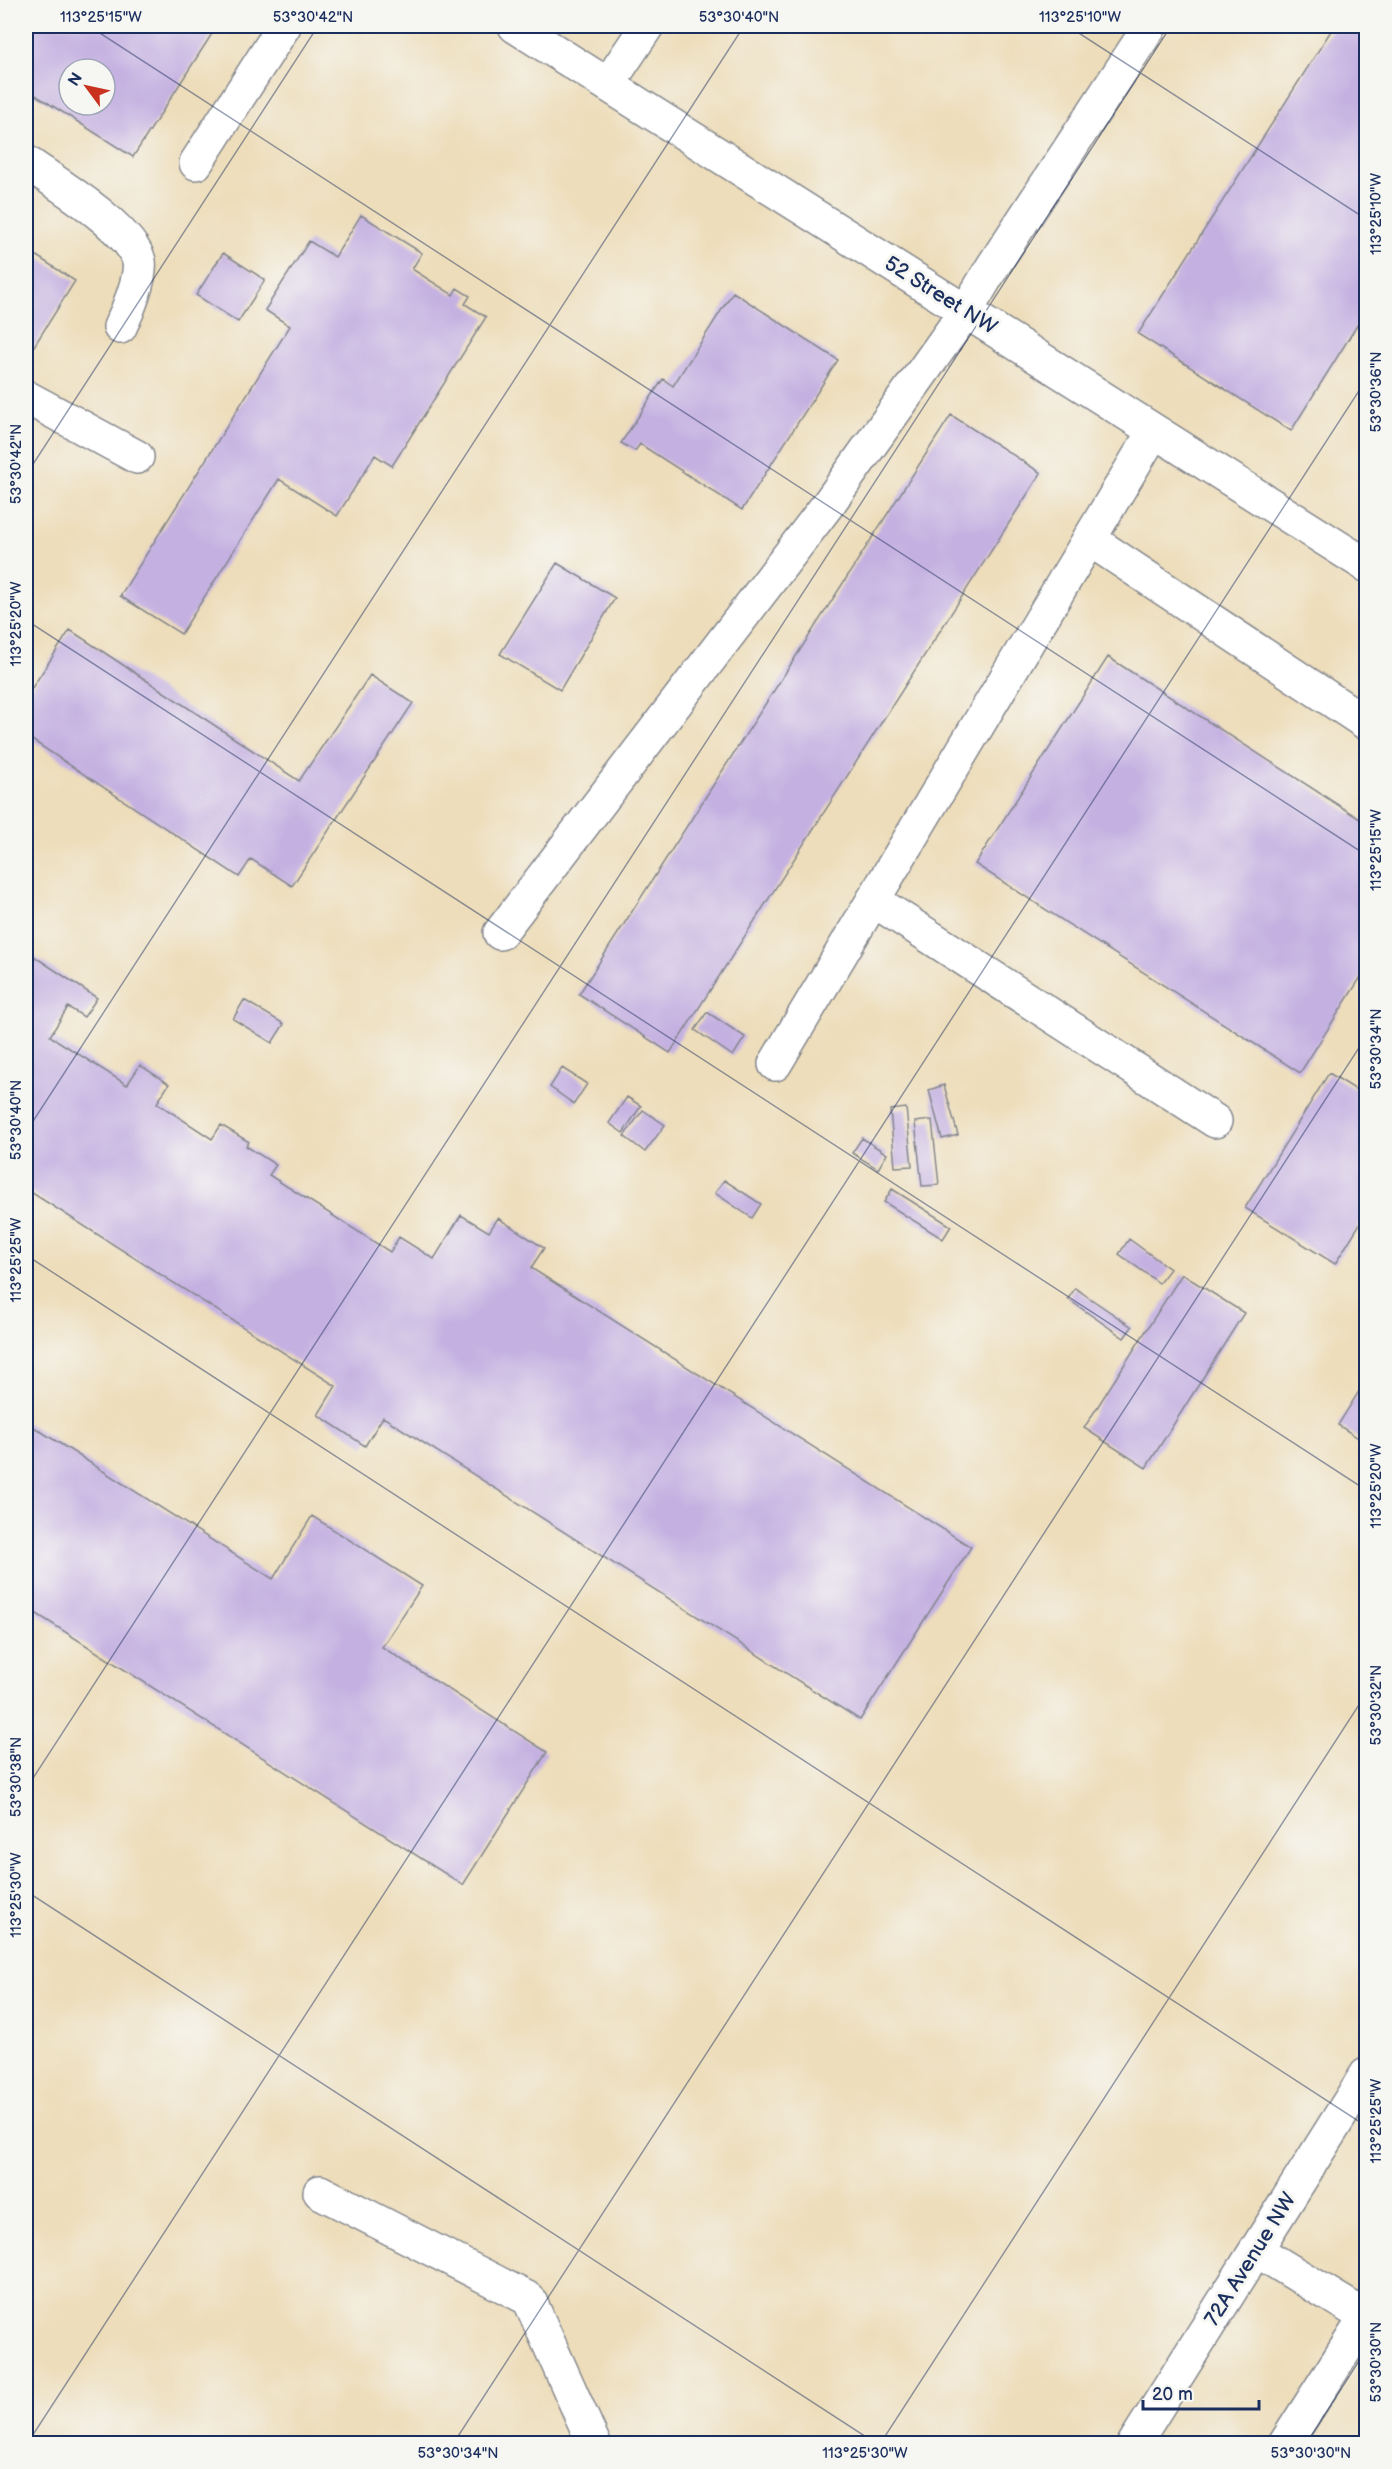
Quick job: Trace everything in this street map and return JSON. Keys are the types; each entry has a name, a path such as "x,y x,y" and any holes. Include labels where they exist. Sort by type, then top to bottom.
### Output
{"street":[{"path":"196,163 284,26"},
{"name":"52 Street NW","path":"515,26 1154,430 1362,552"},
{"path":"608,84 647,26"},
{"path":"500,933 822,513 966,311 1150,26"},
{"path":"26,162 100,214 128,242 139,262 132,301 120,327"},
{"path":"26,397 137,457"},
{"path":"775,1064 1154,430"},
{"path":"1089,540 1365,720"},
{"path":"873,900 1215,1121"},
{"name":"72A Avenue NW","path":"1134,2444 1366,2075"},
{"path":"320,2192 529,2299 594,2444"},
{"path":"1256,2250 1366,2317 1285,2444"}],"building":[{"path":"26,26 217,26 133,157 70,117 117,117 117,57 57,57 57,109 26,89"},
{"path":"1334,26 1366,26 1366,311 1291,431 1138,334"},
{"path":"361,215 422,253 412,269 453,295 457,288 470,296 465,304 486,317 392,466 375,455 337,516 279,479 181,634 120,596 290,326 265,310 309,241 335,257"},
{"path":"26,249 75,281 26,359"},
{"path":"223,253 265,280 238,322 196,295"},
{"path":"733,292 838,360 742,510 640,444 635,451 621,443 663,379 673,386"},
{"path":"951,415 1041,473 670,1053 579,994"},
{"path":"557,563 615,598 560,690 500,654"},
{"path":"70,630 299,781 370,675 413,703 292,886 251,859 239,877 26,736 26,697"},
{"path":"1108,657 1366,823 1366,969 1300,1073 975,864"},
{"path":"26,951 97,998 84,1017 68,1007 50,1036 127,1085 140,1065 169,1084 157,1103 212,1139 221,1125 249,1142 246,1146 276,1165 269,1175 390,1252 399,1237 434,1259 461,1215 489,1232 498,1218 544,1248 531,1268 971,1547 860,1720 383,1417 365,1446 318,1415 336,1386 26,1189"},
{"path":"244,1000 284,1024 272,1043 233,1019"},
{"path":"707,1012 745,1037 733,1056 695,1030"},
{"path":"562,1068 587,1084 574,1104 550,1087"},
{"path":"1329,1073 1366,1096 1366,1214 1335,1264 1245,1208"},
{"path":"944,1085 958,1135 942,1139 929,1090"},
{"path":"627,1097 641,1106 623,1133 609,1123"},
{"path":"906,1108 912,1166 895,1167 890,1110"},
{"path":"643,1110 665,1125 645,1152 624,1136"},
{"path":"932,1120 939,1185 922,1186 915,1122"},
{"path":"862,1138 887,1154 878,1169 852,1153"},
{"path":"724,1180 761,1204 752,1218 715,1193"},
{"path":"892,1189 951,1226 943,1239 884,1202"},
{"path":"1129,1239 1170,1269 1159,1283 1119,1254"},
{"path":"1182,1274 1244,1313 1146,1468 1084,1428"},
{"path":"1075,1288 1132,1327 1124,1338 1068,1299"},
{"path":"1366,1380 1366,1443 1338,1425"},
{"path":"26,1422 273,1579 312,1516 422,1586 382,1647 547,1752 463,1885 26,1607"}]}
